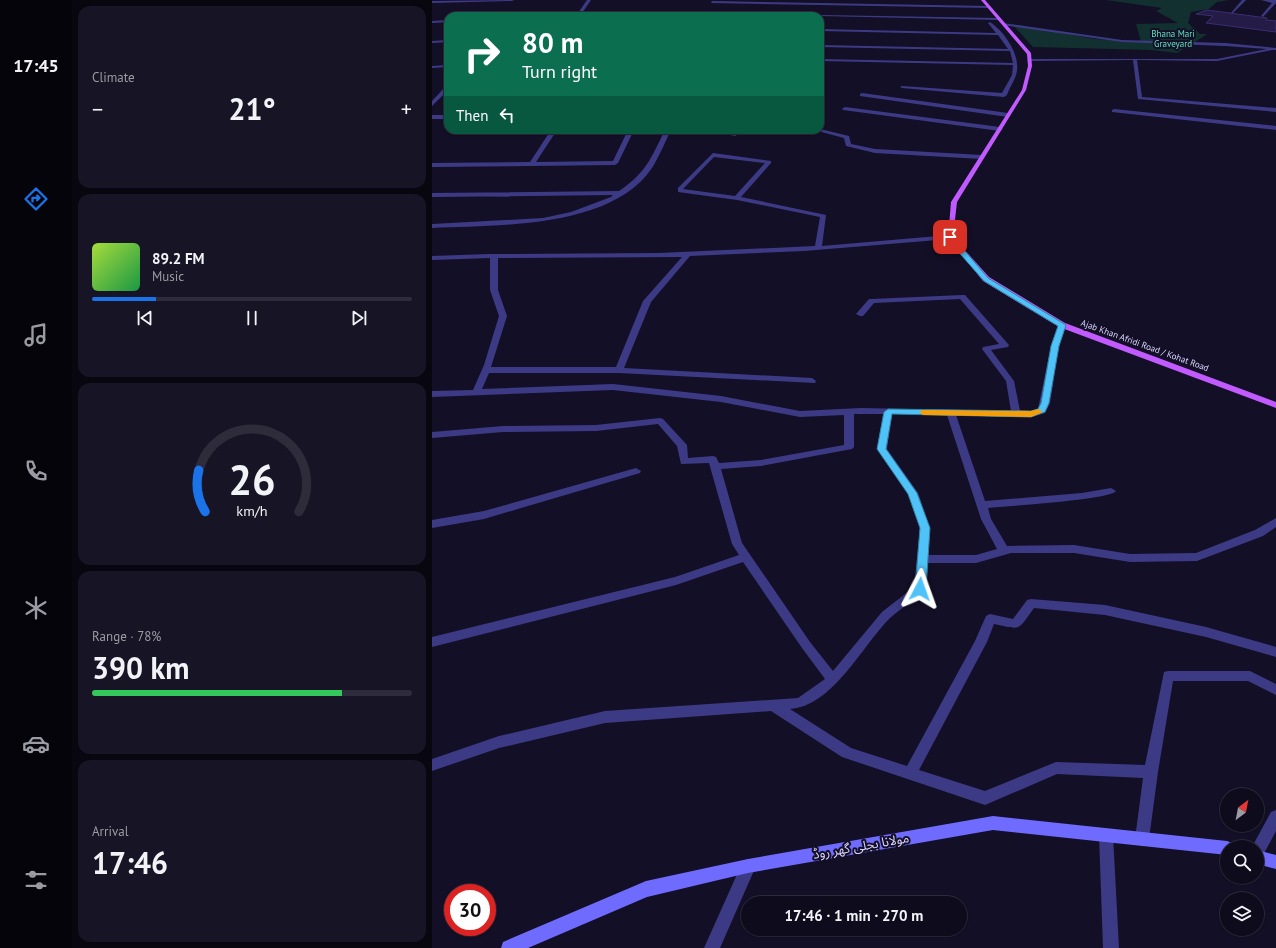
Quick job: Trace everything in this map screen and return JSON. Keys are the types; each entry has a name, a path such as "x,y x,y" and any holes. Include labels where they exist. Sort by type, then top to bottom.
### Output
{"main road":[{"path":"950,237 954,202 1024,90 1030,66 1028,54 983,0"},
{"name":"Ajab Khan Afridi Road / Kohat Road","path":"950,237 986,279 1062,325 1276,405"}],"street":[{"path":"432,2 512,0"},
{"path":"581,12 589,0"},
{"path":"1232,12 1244,0"},
{"path":"1263,0 1276,2"},
{"path":"705,12 713,1 832,2 989,7"},
{"path":"832,2 827,15 999,19"},
{"path":"1263,16 1276,2"},
{"path":"432,22 444,21"},
{"path":"902,87 1004,95 1005,90 1013,77 1016,64 1012,50 990,23"},
{"path":"1003,24 1095,39 1139,42 1250,45 1276,49"},
{"path":"824,30 999,34"},
{"path":"432,42 444,41"},
{"path":"824,46 1012,50"},
{"path":"1029,60 1217,60 1276,49"},
{"path":"1134,59 1140,98 1276,110"},
{"path":"824,60 1016,64"},
{"path":"432,67 444,66"},
{"path":"432,104 444,92"},
{"path":"862,95 1008,116"},
{"path":"432,97 444,96"},
{"path":"845,110 1000,129"},
{"path":"1114,111 1276,128"},
{"path":"432,117 444,117"},
{"path":"824,132 847,138 848,145 875,151 982,157"},
{"path":"532,164 551,134"},
{"path":"432,165 615,163 629,134"},
{"path":"432,226 543,220 573,214 612,198 634,184 649,168 666,134"},
{"path":"738,198 768,162 713,155 710,156 680,189 680,191 683,192 738,198 824,216 818,248"},
{"path":"432,195 620,193"},
{"path":"432,258 688,254 862,246 950,237"},
{"path":"619,370 647,301 688,254"},
{"path":"476,392 486,370 503,316 494,290 494,256"},
{"path":"860,314 872,301 962,297 1005,345 986,349 1010,381 1016,414"},
{"path":"432,394 613,387 721,399 800,414 888,412 1031,414 1042,411 1045,403 1055,346 1062,325"},
{"path":"486,370 619,370 812,381"},
{"path":"716,466 761,463 849,447 848,412"},
{"path":"432,765 499,742 605,718 800,703 833,680 886,615 920,589 925,528 913,493 882,449 888,412"},
{"path":"952,413 986,519 1004,552"},
{"path":"432,435 503,429 596,428 660,421 682,445 684,462 713,458 737,544 806,645 833,680"},
{"path":"432,524 484,515 636,471"},
{"path":"981,505 1082,496 1111,491"},
{"path":"922,559 976,559 1011,549 1074,549 1130,558 1197,557 1259,533 1276,522"},
{"path":"432,642 676,581 746,557"},
{"path":"910,774 980,642 990,618 1016,624 1031,603 1105,610 1206,632 1276,652"},
{"path":"1142,839 1168,676 1250,676 1276,690"},
{"path":"773,705 847,753 985,798 1056,768 1152,772"},
{"path":"1264,840 1276,817"},
{"name":"مولانا بجلی گھر روڈ","path":"509,948 646,889 748,866 993,823 1220,847"},
{"path":"1106,835 1111,948"},
{"path":"1264,859 1276,862"},
{"path":"712,948 748,866"}],"green space":[{"name":"Bhana Mari Graveyard","path":"1106,0 1229,0 1217,2 1209,9 1191,12 1188,23 1200,34 1206,35 1177,53 1151,50 1033,47 1012,24 1095,39 1141,42 1136,24 1178,23 1156,11 1162,8"}],"building":[{"path":"1207,10 1267,18 1266,20 1276,21 1276,32 1206,23 1213,16 1196,14"}],"slow traffic":[{"path":"923,412 1031,414 1038,412"}],"route":[{"path":"920,589 925,528 913,493 882,449 888,412 1031,414 1042,411 1045,403 1055,346 1062,325 986,279 950,237"}]}
